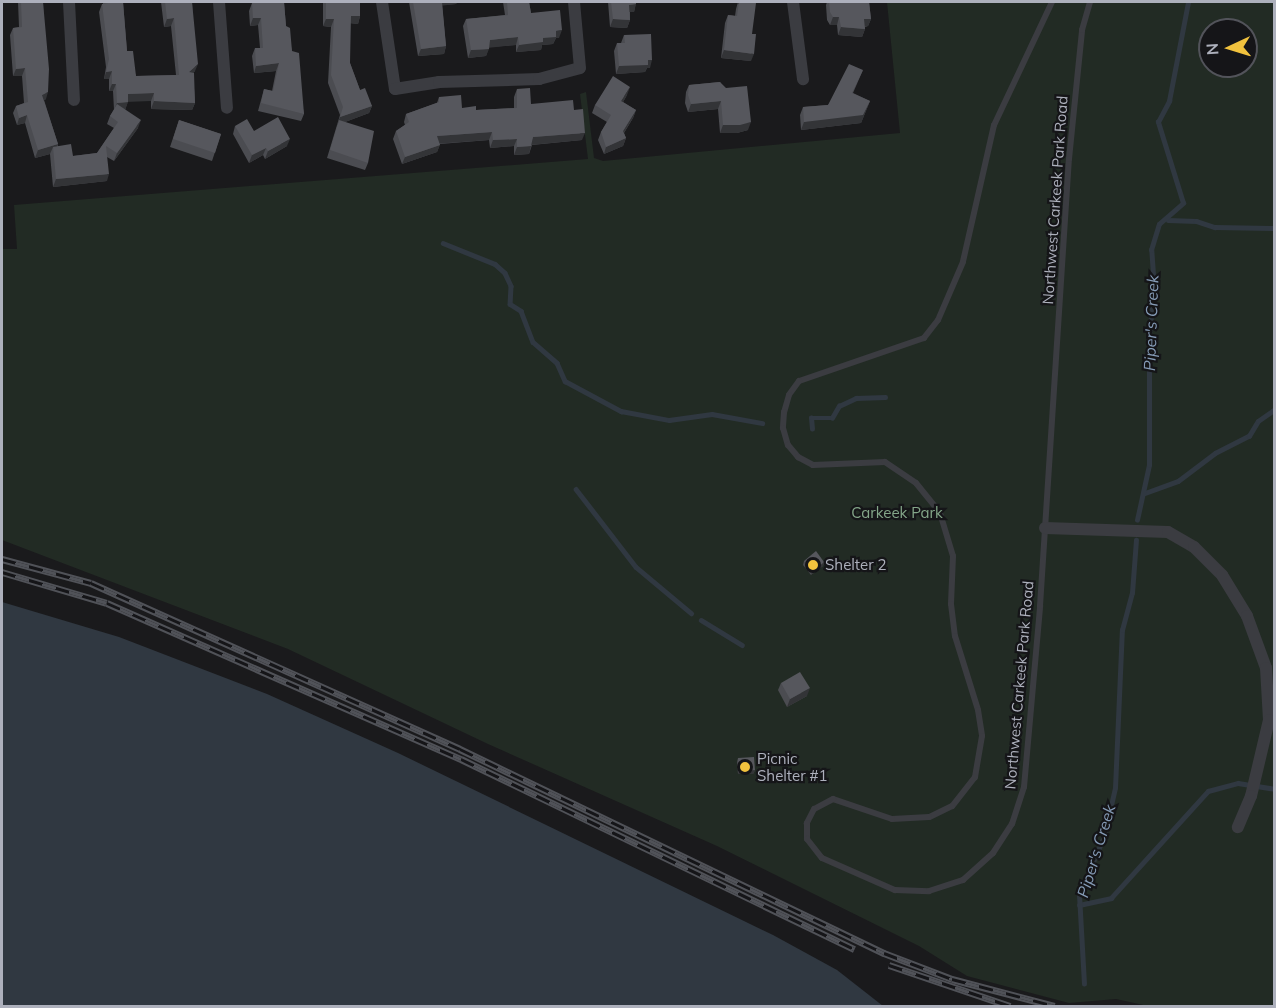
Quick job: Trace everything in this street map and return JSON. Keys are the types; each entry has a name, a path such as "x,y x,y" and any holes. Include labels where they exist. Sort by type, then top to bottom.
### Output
{"street":[{"path":"69,2 74,100"},
{"path":"219,2 227,108"},
{"path":"382,2 394,89 440,82 538,80 579,68 574,2"},
{"path":"793,2 803,79"},
{"path":"1045,528 1168,532 1194,547 1222,575 1247,616 1266,668 1269,720 1251,796 1238,827"}],"lane":[{"name":"Northwest Carkeek Park Road","path":"1053,2 994,125 963,262 938,320 924,338 799,381 789,394 784,412 783,428 798,457 826,467 885,462 916,483 940,513 953,556 951,604 955,636 978,710 982,736 980,766 969,788 952,806 929,817 892,819 840,799 820,804 810,815 806,831 810,846 822,858 885,888 929,891 963,880 993,853 1012,824 1024,787 1045,528 1069,159 1082,30 1089,2"}],"green space":[{"name":"Carkeek Park","path":"887,2 1274,2 1274,1006 1148,1006 1116,999 1069,1003 967,976 919,946 717,846 488,744 288,649 2,540 2,249 17,249 14,205 588,159 580,94 586,92 594,158 603,161 900,133"}],"shaded area":[{"path":"2,602 119,637 267,694 398,753 773,935 837,970 883,1006 2,1006"}],"building":[{"path":"21,2 43,2 49,69 48,92 42,95 58,144 38,150 27,115 19,118 16,106 28,102 25,68 16,69 13,28 22,27"},
{"path":"123,2 127,51 133,51 136,76 179,75 174,18 167,19 165,2 192,2 198,64 189,72 194,73 195,103 154,101 154,93 128,94 128,102 117,103 116,84 112,84 112,71 106,72 109,59 102,4"},
{"path":"284,2 286,26 290,28 292,51 299,53 304,114 261,103 264,89 273,91 279,63 256,66 255,48 263,48 261,18 253,18 252,3"},
{"path":"326,2 360,2 360,16 351,16 350,63 360,90 365,88 372,106 340,117 343,107 331,75 334,19 326,19"},
{"path":"413,2 442,2 446,46 421,49"},
{"path":"507,2 529,2 531,13 560,10 562,30 556,31 556,37 543,38 543,42 519,45 518,37 490,40 489,49 471,50 466,19 508,15"},
{"path":"611,2 636,2 636,4 629,5 630,20 613,19"},
{"path":"739,2 756,3 752,34 756,34 754,54 724,50 728,15 737,16"},
{"path":"829,2 869,2 871,19 864,19 865,29 841,27 839,17 833,17 830,12"},
{"path":"651,34 652,60 648,60 648,65 619,66 617,43 625,43 624,35"},
{"path":"849,64 863,70 852,93 870,101 863,115 804,122 803,107 828,105"},
{"path":"613,76 630,87 621,101 636,110 623,131 626,138 606,147 601,132 611,115 595,105"},
{"path":"720,82 726,88 747,86 751,122 740,125 723,125 721,101 691,104 688,95 689,85"},
{"path":"530,88 531,104 573,100 574,110 583,109 585,133 533,137 531,146 517,147 517,139 493,140 492,132 437,136 440,145 405,157 396,131 409,122 406,114 439,102 439,97 461,95 462,108 476,106 476,110 517,108 517,89"},
{"path":"117,104 141,120 117,153 106,146 109,174 56,179 53,147 71,144 73,156 97,153 118,122 110,116"},
{"path":"278,117 290,139 268,151 266,148 252,155 235,126 247,119 254,131"},
{"path":"179,120 221,134 215,153 173,139"},
{"path":"339,120 374,131 368,163 330,150"},
{"name":"Shelter 2","path":"816,551 824,562 812,572 804,561"},
{"path":"800,672 810,688 790,699 781,683"},
{"name":"Picnic Shelter #1","path":"754,757 755,770 739,771 738,758"}],"waterway":[{"name":"Piper's Creek","path":"1137,520 1149,465 1149,335 1154,289 1151,250 1159,224 1183,203 1158,122 1169,101 1188,2"},
{"path":"1168,220 1196,221 1215,227 1274,228"},
{"path":"443,243 495,264 505,273 511,286 510,304 521,311 533,342 557,363 565,381 621,411 669,420 712,414 762,423"},
{"path":"812,429 811,418 832,418 839,406 856,398 885,397"},
{"path":"1145,493 1178,481 1215,453 1249,436 1258,421 1274,410"},
{"path":"576,489 636,567 691,613"},
{"name":"Piper's Creek","path":"1084,984 1079,895 1104,836 1115,788 1122,630 1132,593 1136,540"},
{"path":"701,620 742,645"},
{"path":"1079,905 1111,898 1208,791 1238,783 1274,789"}],"railway":[{"path":"2,559 91,583 460,749 884,953 952,979 1055,1006"},
{"path":"2,572 107,603 461,759 854,949"},
{"path":"889,965 1010,1006"}],"place":[{"name":"Shelter 2","path":"813,565"},
{"name":"Picnic Shelter #1","path":"745,767"}]}
